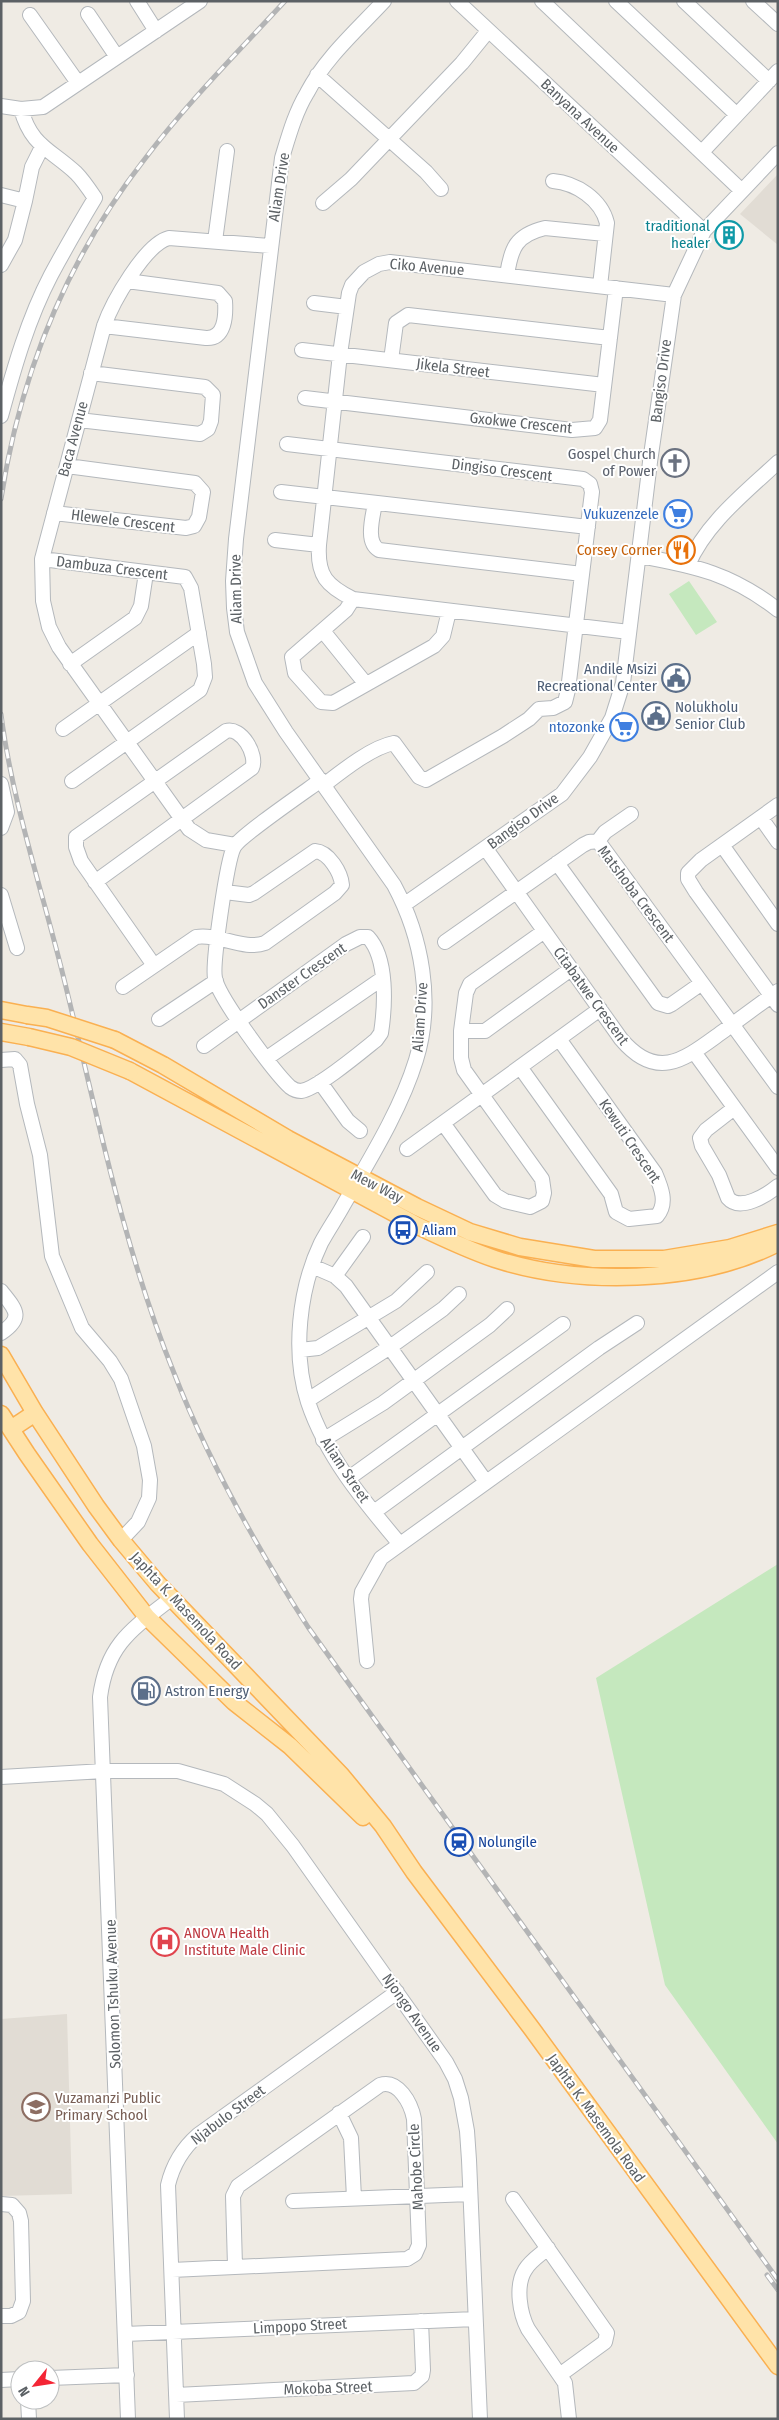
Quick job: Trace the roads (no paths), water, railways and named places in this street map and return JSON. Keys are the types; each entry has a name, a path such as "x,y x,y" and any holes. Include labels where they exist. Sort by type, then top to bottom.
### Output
{"main road":[{"name":"Mew Way","path":"1,1010 52,1020 115,1040 163,1065 288,1139 355,1183 461,1246 496,1260 559,1273 610,1276 669,1273 714,1265 778,1243"},
{"name":"Mew Way","path":"1,1032 71,1048 130,1071 355,1183 470,1232 520,1247 570,1257 615,1260 664,1259 730,1248 778,1232"},
{"name":"Japhta K. Masemola Road","path":"1,1355 35,1413 96,1506 121,1540 172,1598 342,1775 383,1826 414,1872 532,2029 778,2366"},
{"path":"10,1429 35,1413"},
{"name":"Japhta K. Masemola Road","path":"1,1414 90,1544 147,1618 234,1702 290,1746 338,1790 414,1872"}],"street":[{"path":"137,1 156,31"},
{"path":"1,106 21,109 43,107 200,1"},
{"name":"Aliam Drive","path":"355,1183 401,1099 417,1059 422,1034 425,994 422,962 405,904 383,867 270,709 255,683 239,639 234,608 233,581 236,539 282,158 294,118 317,76 384,1"},
{"name":"Banyana Avenue","path":"457,1 704,230"},
{"path":"542,1 742,191"},
{"path":"616,1 736,114"},
{"path":"684,1 773,76 702,152"},
{"path":"753,1 778,24"},
{"path":"88,14 117,57"},
{"path":"30,15 78,83"},
{"path":"323,203 351,179 462,63 488,31"},
{"path":"317,76 426,172 441,189"},
{"path":"1,416 13,370 39,301 51,275 95,198 77,174 42,146 28,131 21,109"},
{"path":"1,265 15,240 32,167 42,146"},
{"path":"215,241 227,151"},
{"name":"Bangiso Drive","path":"405,904 562,794 590,757 612,718 624,683 650,462 674,295 704,230 778,153"},
{"path":"553,181 572,184 596,203 605,215 600,286"},
{"path":"1,195 24,201"},
{"path":"508,274 512,248 520,240 539,230 545,228 605,234"},
{"name":"Baca Avenue","path":"235,845 206,840 189,829 70,664 49,628 43,601 42,559 104,326 114,300 127,281 155,245 163,239 176,237 270,246"},
{"name":"Ciko Avenue","path":"629,632 353,599 329,584 319,566 319,545 340,354 352,285 364,272 379,264 390,262 508,274 674,295"},
{"path":"104,326 206,338 216,337 221,332 225,301 218,293 127,281"},
{"name":"Gxokwe Crescent","path":"305,398 587,430 594,428 600,420 616,288"},
{"path":"314,303 347,307"},
{"path":"390,360 396,323 408,315 610,338"},
{"name":"Jikela Street","path":"302,350 604,385"},
{"path":"79,420 200,434 208,430 211,420 213,395 205,387 91,373"},
{"path":"287,444 330,449"},
{"name":"Dingiso Crescent","path":"330,449 583,479 590,484 592,492 576,625"},
{"path":"688,565 694,551 708,531 778,462"},
{"name":"Hlewele Crescent","path":"54,513 186,528 194,526 200,517 203,492 195,483 67,466"},
{"path":"281,492 588,528"},
{"path":"375,503 371,538 372,545 379,550 582,574"},
{"path":"275,540 319,545"},
{"path":"640,556 708,570 756,592 778,610"},
{"name":"Dambuza Crescent","path":"42,559 180,576 188,580 199,633 205,677 202,688 127,742"},
{"path":"70,664 135,618 141,606 146,572"},
{"path":"353,599 346,610 292,657 293,668 319,701 330,704 440,641 445,631 449,611"},
{"path":"360,1132 348,1121 320,1082 308,1089 293,1089 267,1058 221,993 214,967 225,892 235,845 323,783 383,746 394,743 419,778 426,780 492,743 529,719 539,709 553,708 563,704 566,701 568,690 576,625"},
{"path":"323,631 365,683"},
{"path":"63,729 199,633"},
{"path":"95,882 252,768 254,760 243,740 233,730 226,731 154,780 76,837 77,855 95,882 153,964"},
{"path":"72,781 127,742"},
{"path":"1,784 7,812 1,828"},
{"path":"776,998 688,879 688,873 691,868 778,805"},
{"path":"598,841 605,832 631,814"},
{"path":"761,818 778,842"},
{"name":"Matshoba Crescent","path":"445,942 557,863 589,842 598,841 778,1087"},
{"path":"722,846 778,924"},
{"name":"Citabatwe Crescent","path":"486,849 543,932 629,1049 645,1060 661,1064 676,1062 694,1052 732,1024 776,998"},
{"path":"122,987 196,936 207,936 255,945 265,943 336,893 342,885 339,873 326,855 315,851 254,893 249,895 225,892"},
{"path":"557,863 658,1003 668,1006 702,983"},
{"path":"1,895 17,948"},
{"path":"443,1123 495,1195 505,1201 527,1207 539,1203 544,1193 542,1179 462,1064 461,1031 466,993 470,984 543,932"},
{"name":"Danster Crescent","path":"239,1020 346,944 360,937 368,937 374,946 383,978 382,1025 379,1037 320,1082"},
{"path":"461,1031 485,1031 572,969"},
{"path":"267,1058 383,978"},
{"path":"159,1019 216,980"},
{"path":"407,1149 600,1010"},
{"path":"204,1046 239,1020"},
{"name":"Kewuti Crescent","path":"520,1067 611,1194 616,1212 629,1219 656,1216 663,1204 663,1196 655,1173 559,1039"},
{"path":"694,1052 733,1109 778,1168"},
{"path":"1,1060 15,1060 20,1065 27,1104 40,1155 52,1256 82,1328 110,1362 121,1379 144,1446 150,1480 149,1498 138,1522 121,1540"},
{"path":"733,1109 706,1130 700,1138 702,1146 719,1175 728,1198 737,1204 750,1201 762,1197 778,1186"},
{"name":"Aliam Street","path":"355,1183 321,1243 312,1266 301,1318 300,1350 308,1400 324,1440 374,1512 400,1543"},
{"path":"335,1276 363,1237"},
{"path":"312,1266 335,1276 346,1286 486,1482"},
{"path":"300,1350 318,1348 368,1316 396,1301 427,1272"},
{"path":"367,1661 361,1607 362,1592 378,1562 400,1543 778,1272"},
{"path":"1,1291 16,1310 16,1316 9,1327 1,1332"},
{"path":"308,1400 390,1348 459,1294"},
{"path":"324,1440 358,1420 490,1325 507,1309"},
{"path":"374,1512 599,1348 637,1323"},
{"path":"349,1478 438,1416 563,1324"},
{"name":"Solomon Tshuku Avenue","path":"128,2419 100,1697 104,1675 113,1652 127,1636 172,1598"},
{"name":"Njongo Avenue","path":"1,1777 104,1771 188,1773 224,1784 241,1793 267,1814 281,1831 397,1992 446,2062 455,2079 467,2131 480,2419"},
{"name":"Njabulo Street","path":"177,2419 168,2185 176,2161 184,2149 198,2135 397,1992"},
{"name":"Mahobe Circle","path":"172,2270 408,2259 415,2254 418,2245 413,2113 401,2091 393,2084 380,2085 241,2182 233,2196 235,2266"},
{"path":"340,2113 351,2138 354,2198"},
{"path":"293,2200 470,2194"},
{"path":"512,2199 607,2333 604,2342 561,2374"},
{"path":"1,2204 15,2207 21,2221 23,2301 19,2312 11,2316 1,2316"},
{"path":"548,2248 531,2262 522,2276 521,2306 523,2320 528,2329 561,2374 568,2392 569,2419"},
{"name":"Limpopo Street","path":"125,2334 475,2319"},
{"name":"Mokoba Street","path":"176,2395 414,2383 422,2376 423,2370 421,2321"},
{"path":"60,2378 127,2375"}],"railway":[{"path":"1,499 9,453 34,363 70,278 92,237 144,160 177,118 285,1"},
{"path":"1,714 12,780 63,975 111,1176 139,1276 174,1373 218,1472 252,1535 308,1627 778,2280"},
{"path":"767,2275 778,2290"}],"place":[{"name":"traditional healer","path":"729,235"},
{"name":"Gospel Church of Power","path":"675,463"},
{"name":"Vukuzenzele","path":"678,514"},
{"name":"Corsey Corner","path":"681,550"},
{"name":"Andile Msizi Recreational Center","path":"676,678"},
{"name":"Nolukholu Senior Club","path":"656,716"},
{"name":"ntozonke","path":"624,727"},
{"name":"Aliam","path":"403,1230"},
{"name":"Astron Energy","path":"146,1691"},
{"name":"Nolungile","path":"459,1842"},
{"name":"ANOVA Health Institute Male Clinic","path":"165,1942"},
{"name":"Vuzamanzi Public Primary School","path":"36,2107"}]}
